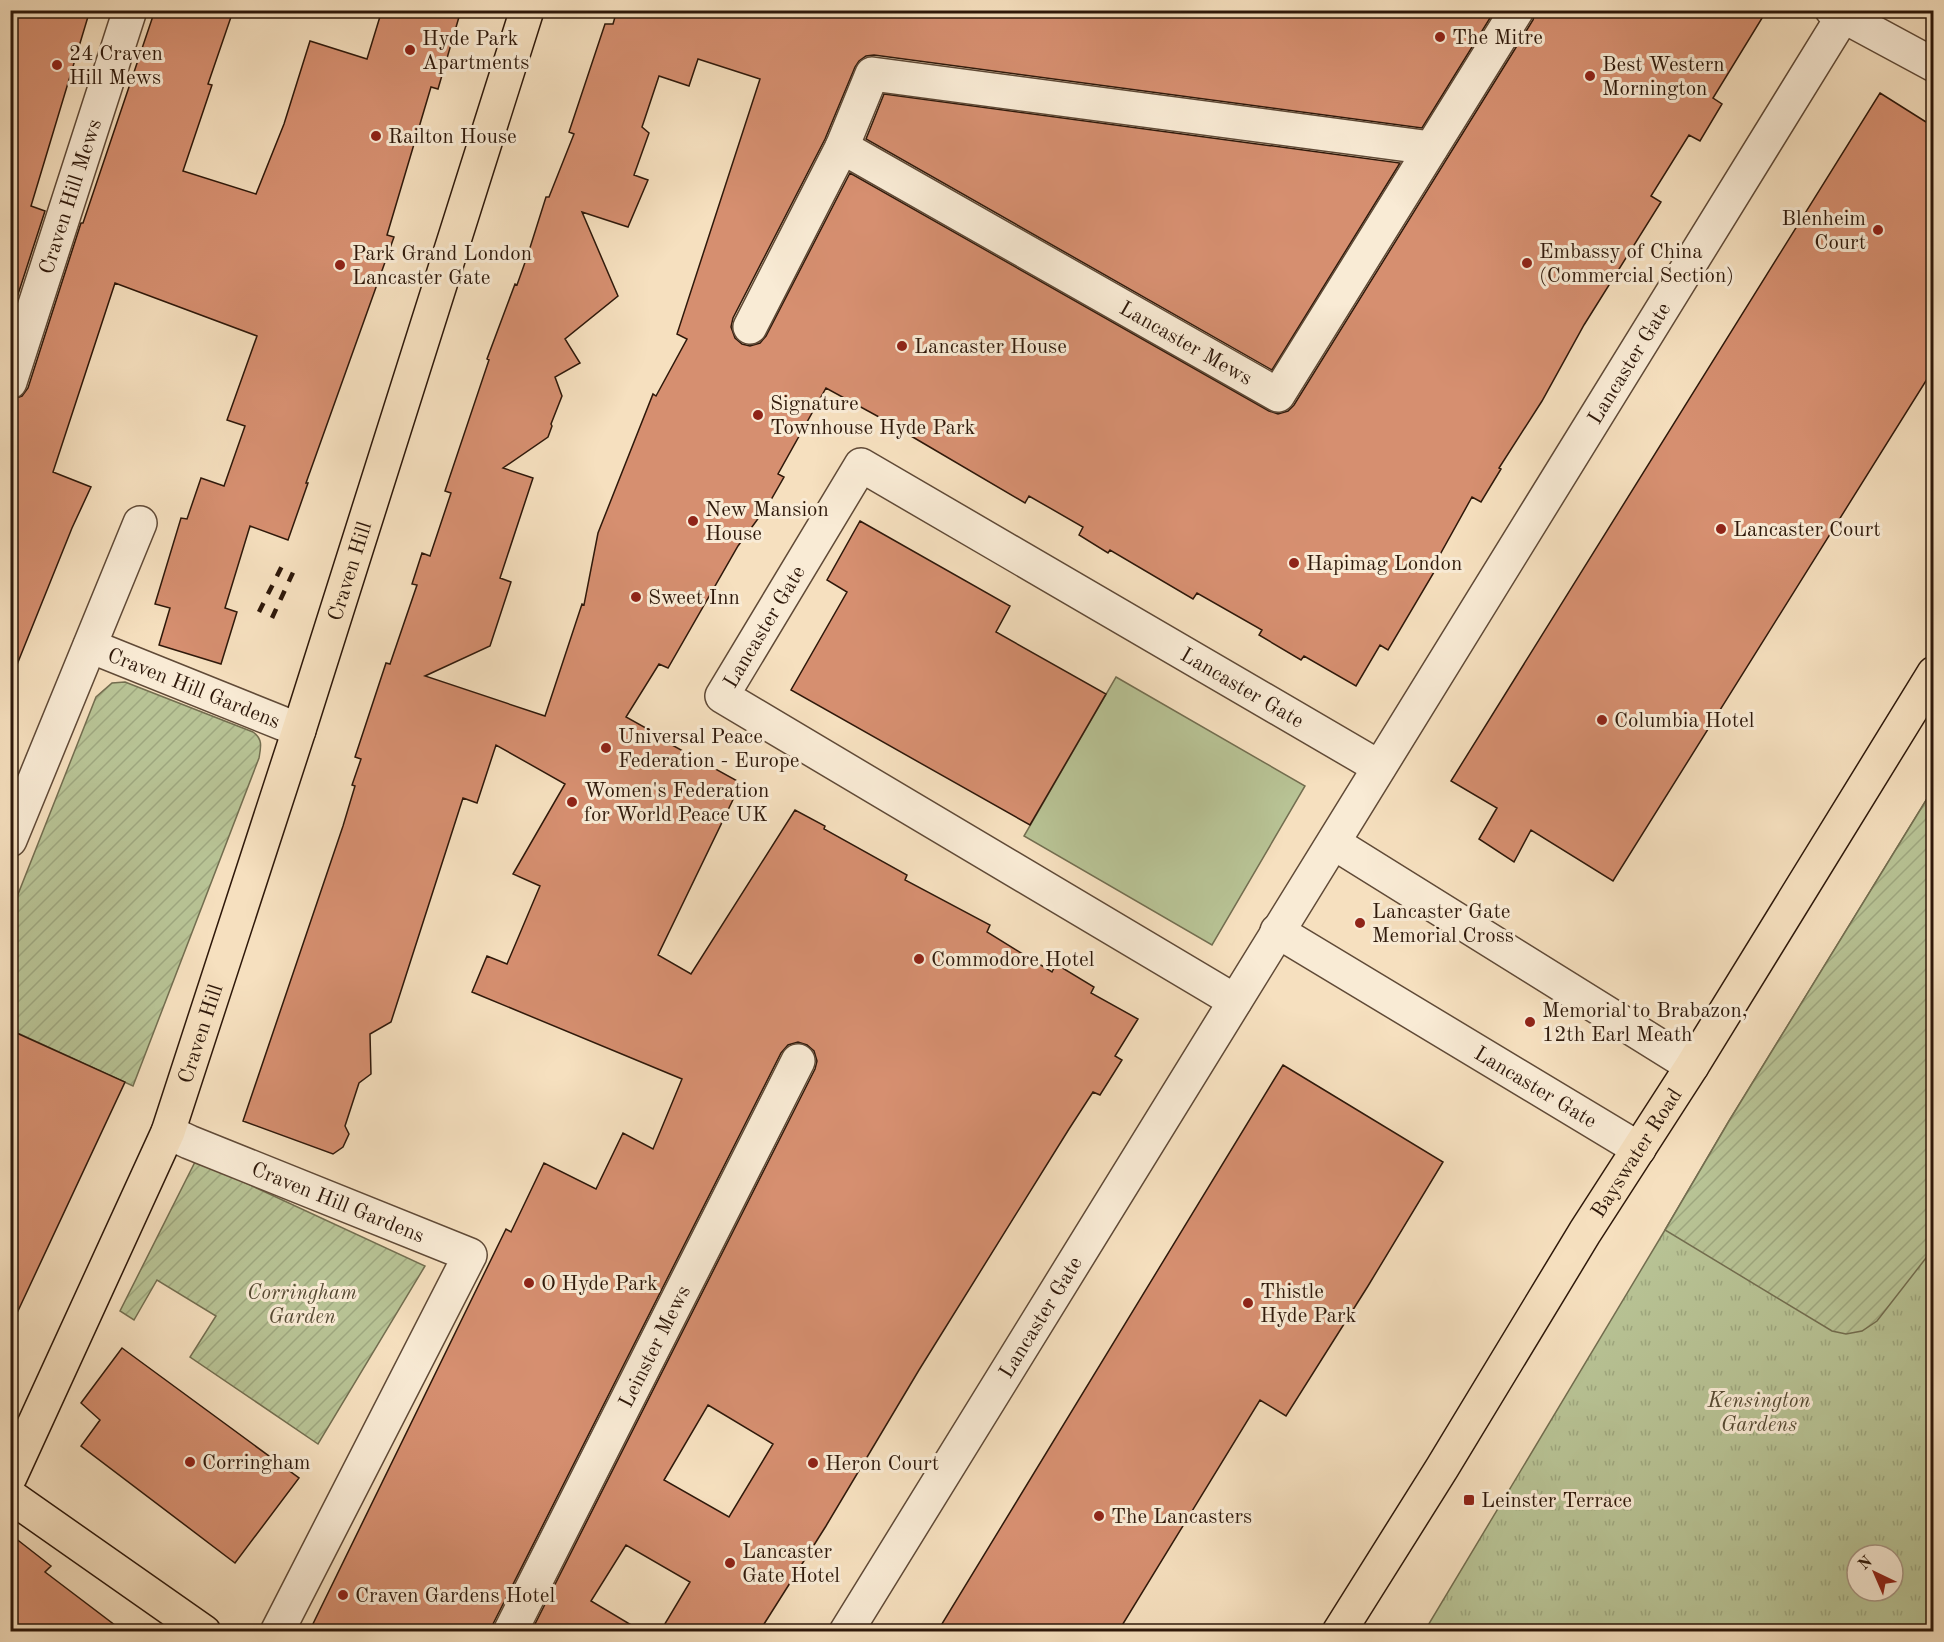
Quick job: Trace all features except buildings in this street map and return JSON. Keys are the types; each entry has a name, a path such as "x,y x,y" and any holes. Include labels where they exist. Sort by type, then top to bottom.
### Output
{"main road":[{"name":"Craven Hill","path":"168,1132 299,730 527,10"},
{"name":"Bayswater Road","path":"1339,1632 1442,1468 1585,1232 1692,1066 1934,674"},
{"path":"10,1477 168,1132"},
{"path":"10,1496 204,1632"}],"street":[{"name":"Craven Hill Mews","path":"10,382 130,10"},
{"name":"Lancaster Mews","path":"842,147 1278,395 1517,10"},
{"name":"Lancaster Gate","path":"846,1632 1277,931 1334,843 1837,13 1934,65"},
{"path":"750,327 842,147 872,74 1431,148"},
{"name":"Lancaster Gate","path":"1235,1001 722,696 861,465 1379,767"},
{"name":"Craven Hill Gardens","path":"10,840 140,523"},
{"name":"Craven Hill Gardens","path":"90,646 299,730"},
{"path":"1334,843 1692,1066"},
{"name":"Lancaster Gate","path":"1277,931 1639,1149"},
{"name":"Leinster Mews","path":"510,1632 798,1061"},
{"name":"Craven Hill Gardens","path":"168,1132 470,1255 277,1632"}],"green space":[{"path":"1116,677 1305,786 1212,945 1024,836"},
{"path":"125,682 253,732 260,740 261,747 259,758 133,1086 11,1030 11,912 96,697 112,683"},
{"name":"Kensington Gardens","path":"1933,789 1933,1631 1424,1632 1729,1121"},
{"path":"1933,789 1933,1249 1877,1321 1862,1331 1846,1334 1832,1331 1665,1230 1729,1121"},
{"name":"Corringham Garden","path":"196,1160 425,1266 318,1444 190,1357 216,1316 157,1280 134,1320 120,1311"}],"railway":[{"path":"259,612 285,560"},
{"path":"272,618 296,566"}],"place":[{"name":"The Mitre","path":"1440,37"},
{"name":"Hyde Park Apartments","path":"410,50"},
{"name":"24 Craven Hill Mews","path":"57,65"},
{"name":"Best Western Mornington","path":"1590,76"},
{"name":"Railton House","path":"376,136"},
{"name":"Blenheim Court","path":"1878,230"},
{"name":"Embassy of China (Commercial Section)","path":"1527,263"},
{"name":"Park Grand London Lancaster Gate","path":"340,265"},
{"name":"Lancaster House","path":"902,346"},
{"name":"Signature Townhouse Hyde Park","path":"758,415"},
{"name":"New Mansion House","path":"693,521"},
{"name":"Lancaster Court","path":"1721,529"},
{"name":"Hapimag London","path":"1294,563"},
{"name":"Sweet Inn","path":"636,597"},
{"name":"Columbia Hotel","path":"1602,720"},
{"name":"Universal Peace Federation - Europe","path":"606,748"},
{"name":"Women's Federation for World Peace UK","path":"572,802"},
{"name":"Lancaster Gate Memorial Cross","path":"1360,923"},
{"name":"Commodore Hotel","path":"919,959"},
{"name":"Memorial to Brabazon, 12th Earl Meath","path":"1530,1022"},
{"name":"O Hyde Park","path":"529,1283"},
{"name":"Thistle Hyde Park","path":"1248,1303"},
{"name":"Corringham","path":"190,1462"},
{"name":"Heron Court","path":"813,1463"},
{"name":"Leinster Terrace","path":"1469,1500"},
{"name":"The Lancasters","path":"1099,1516"},
{"name":"Lancaster Gate Hotel","path":"730,1563"},
{"name":"Craven Gardens Hotel","path":"343,1595"}]}
